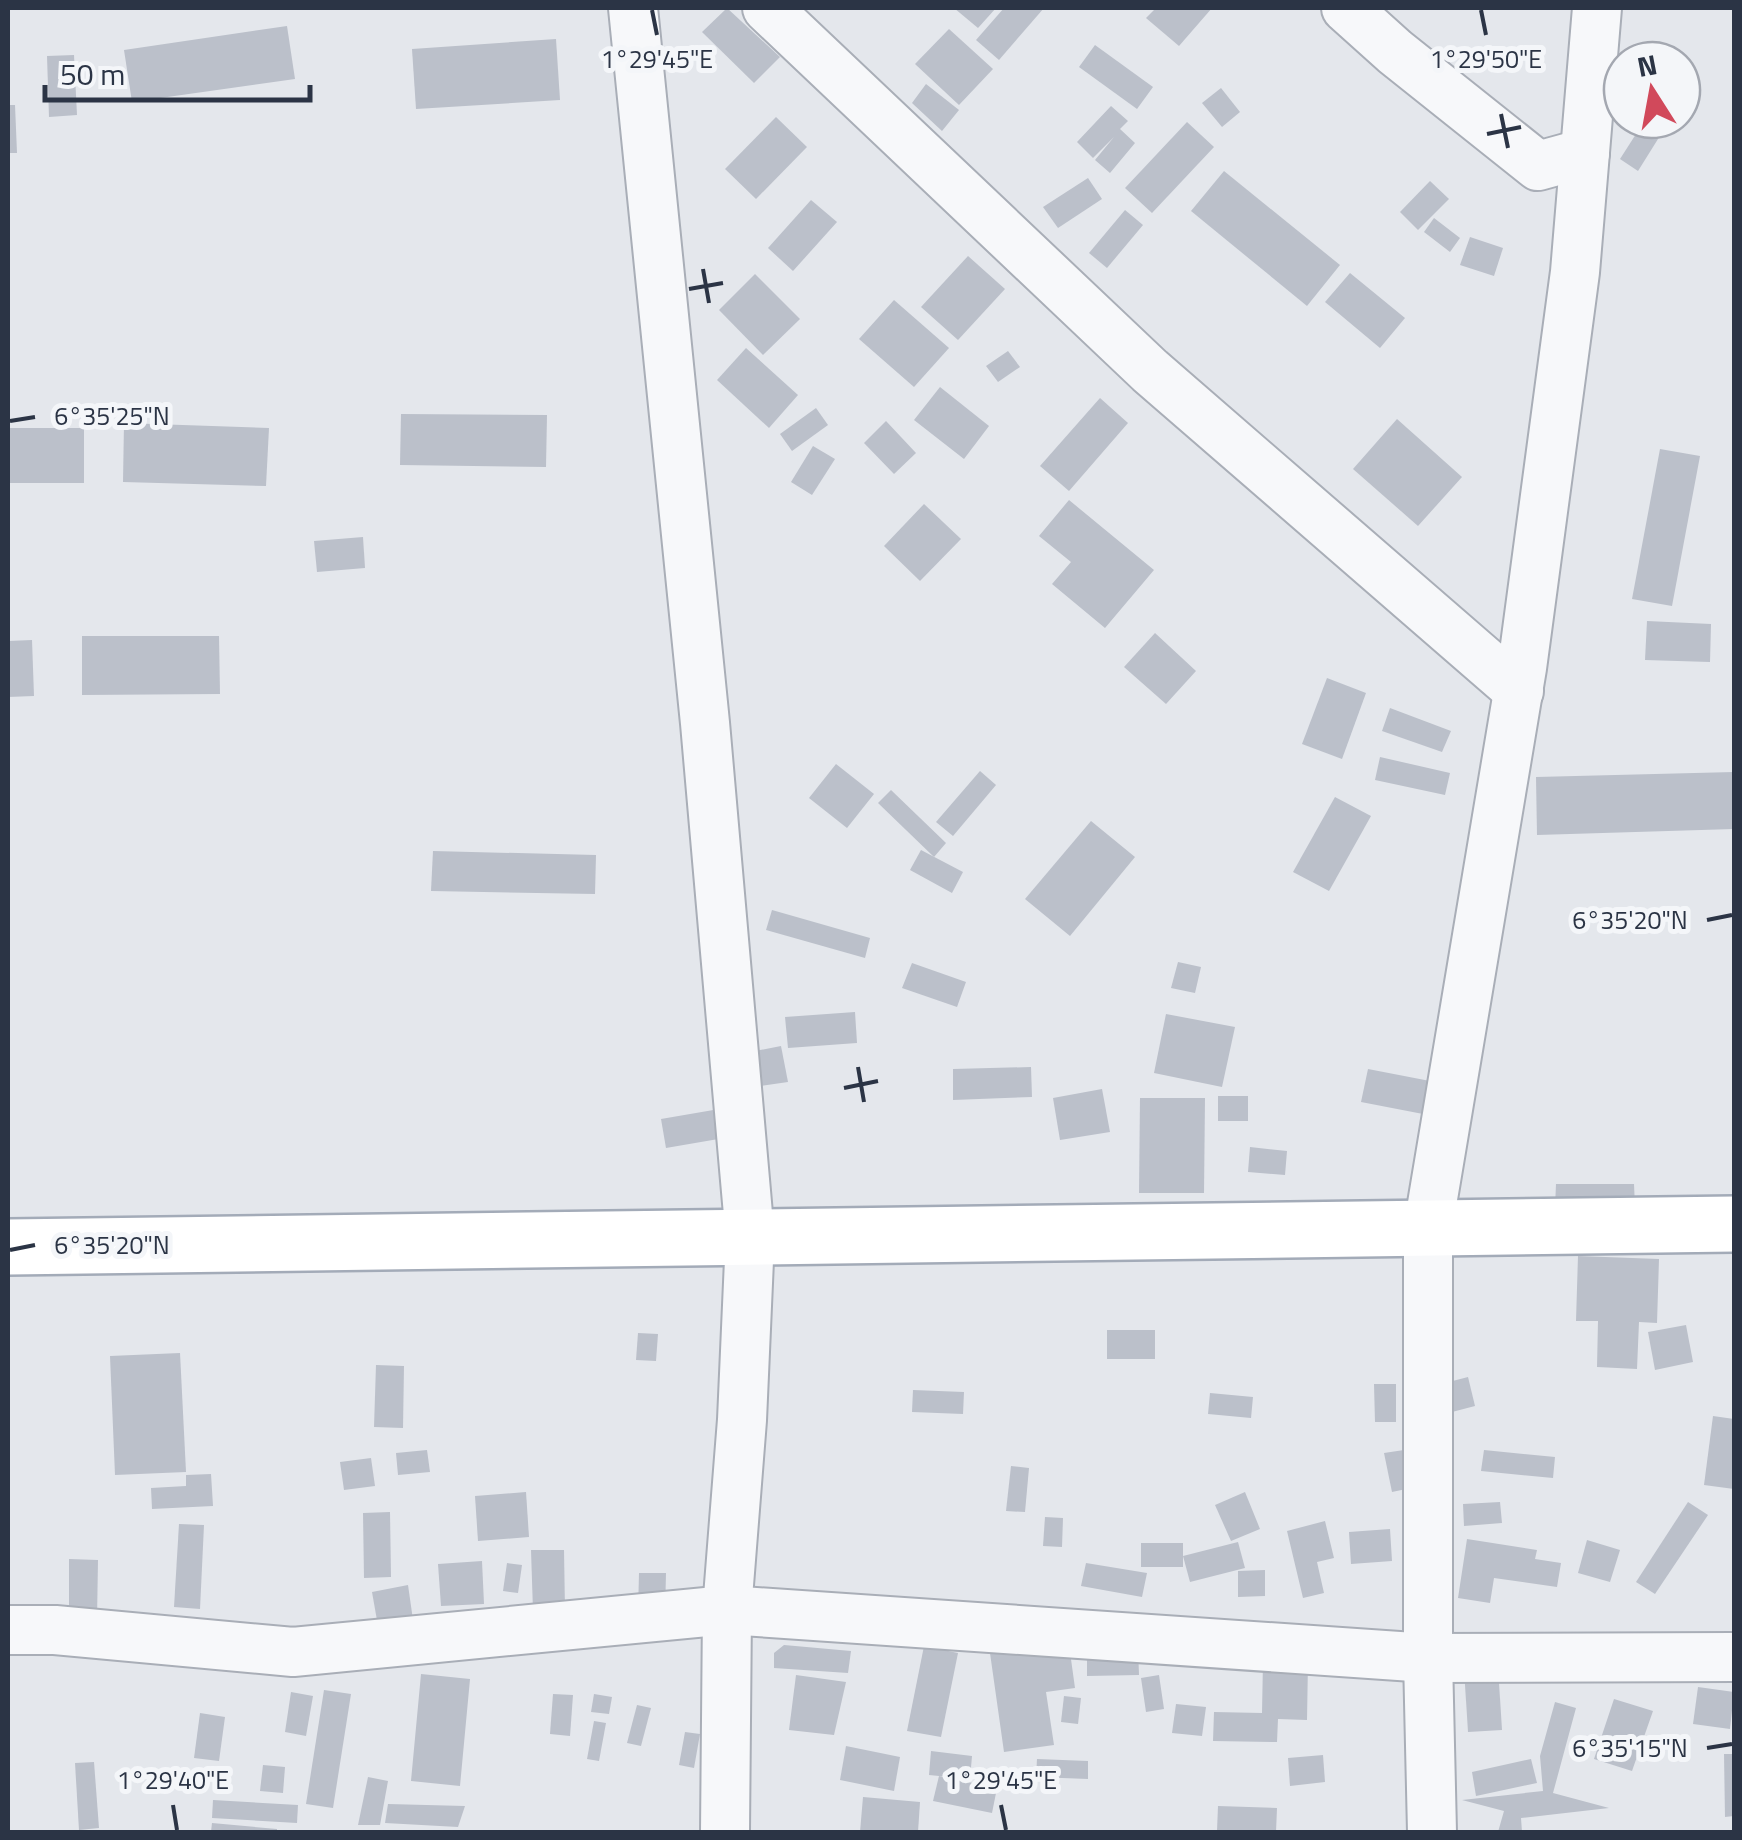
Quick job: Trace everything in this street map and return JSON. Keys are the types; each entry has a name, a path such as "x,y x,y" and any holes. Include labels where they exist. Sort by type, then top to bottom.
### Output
{"main road":[{"path":"8,1247 1734,1224"}],"street":[{"path":"633,8 705,723 750,1237 742,1420 727,1610 724,1832"},
{"path":"767,8 1150,371 1519,691"},
{"path":"1346,8 1538,166 1585,153"},
{"path":"1432,1832 1428,1228 1519,691 1575,272 1597,8"},
{"path":"8,1630 55,1630 294,1652 727,1610 1428,1658 1734,1656"}],"building":[{"path":"727,8 780,57 754,83 702,32"},
{"path":"954,8 996,8 978,28"},
{"path":"1004,8 1044,8 999,60 976,40"},
{"path":"1156,8 1212,8 1179,46 1146,18"},
{"path":"287,26 295,79 132,102 124,50"},
{"path":"949,29 993,69 959,105 915,64"},
{"path":"556,39 560,100 416,109 412,49"},
{"path":"1095,45 1153,87 1137,109 1079,67"},
{"path":"74,55 77,115 49,117 47,56"},
{"path":"926,84 959,110 942,131 912,103"},
{"path":"1221,88 1240,112 1222,127 1202,103"},
{"path":"8,105 15,105 17,153 8,153"},
{"path":"1111,106 1128,121 1120,129 1135,143 1110,173 1095,160 1114,137 1093,158 1077,142"},
{"path":"776,117 807,147 756,199 725,169"},
{"path":"1187,122 1214,147 1152,213 1125,188"},
{"path":"1632,140 1657,140 1638,171 1620,159"},
{"path":"1224,171 1340,265 1307,306 1191,211"},
{"path":"1088,178 1102,199 1058,228 1043,207"},
{"path":"1430,181 1449,199 1418,230 1400,212"},
{"path":"811,200 837,222 793,271 768,248"},
{"path":"1125,210 1143,225 1107,268 1089,253"},
{"path":"1434,218 1460,238 1450,252 1424,232"},
{"path":"1470,237 1503,248 1494,276 1460,265"},
{"path":"968,256 1005,289 958,340 921,307"},
{"path":"1350,273 1405,318 1380,348 1325,302"},
{"path":"755,274 800,319 763,355 719,310"},
{"path":"894,300 949,348 914,387 859,339"},
{"path":"746,348 798,395 769,428 717,380"},
{"path":"1008,351 1020,367 998,382 986,366"},
{"path":"940,387 989,426 964,459 914,420"},
{"path":"1100,398 1128,423 1069,491 1040,466"},
{"path":"816,408 828,425 792,451 780,434"},
{"path":"401,414 547,415 546,467 400,465"},
{"path":"1397,419 1462,477 1418,526 1353,469"},
{"path":"886,421 916,453 894,474 864,443"},
{"path":"124,423 269,428 266,486 123,482"},
{"path":"8,428 84,428 84,483 8,483"},
{"path":"813,446 835,459 812,495 791,482"},
{"path":"1660,449 1700,456 1672,606 1632,599"},
{"path":"1069,500 1154,570 1105,628 1052,584 1071,562 1039,536"},
{"path":"924,504 961,539 920,581 884,546"},
{"path":"363,537 365,568 317,572 314,541"},
{"path":"1647,621 1711,624 1710,662 1645,660"},
{"path":"1155,633 1196,671 1166,704 1124,667"},
{"path":"82,636 219,636 220,694 82,695"},
{"path":"32,640 34,696 8,697 8,641"},
{"path":"1327,678 1366,693 1342,759 1302,744"},
{"path":"1390,708 1451,731 1442,752 1382,731"},
{"path":"1380,757 1450,773 1445,795 1375,780"},
{"path":"836,764 874,794 847,828 809,798"},
{"path":"980,771 996,785 953,836 936,822"},
{"path":"1734,772 1734,829 1537,835 1536,777"},
{"path":"891,790 946,843 934,857 878,803"},
{"path":"1335,797 1371,816 1329,891 1293,872"},
{"path":"1091,821 1135,857 1070,936 1025,899"},
{"path":"921,850 963,872 952,893 910,870"},
{"path":"433,851 596,855 595,894 431,891"},
{"path":"772,910 870,938 865,958 766,930"},
{"path":"1178,962 1201,967 1195,993 1171,988"},
{"path":"912,963 966,982 957,1007 902,988"},
{"path":"855,1012 857,1043 788,1048 785,1017"},
{"path":"1166,1014 1235,1027 1222,1087 1154,1073"},
{"path":"781,1046 788,1082 761,1086 755,1051"},
{"path":"1031,1067 1032,1097 953,1100 953,1069"},
{"path":"1368,1069 1430,1081 1423,1114 1361,1102"},
{"path":"1102,1089 1110,1132 1060,1140 1053,1098"},
{"path":"1218,1096 1248,1096 1248,1121 1218,1121"},
{"path":"1140,1098 1205,1098 1204,1193 1139,1193"},
{"path":"725,1108 730,1137 666,1148 661,1119"},
{"path":"1250,1147 1287,1151 1285,1175 1248,1172"},
{"path":"1556,1184 1634,1184 1635,1207 1555,1208"},
{"path":"1578,1256 1659,1259 1657,1323 1639,1322 1637,1369 1597,1367 1598,1321 1576,1321"},
{"path":"1686,1325 1693,1362 1655,1370 1648,1332"},
{"path":"1107,1330 1155,1330 1155,1359 1107,1359"},
{"path":"638,1333 658,1334 656,1361 636,1360"},
{"path":"180,1353 186,1472 115,1475 110,1356"},
{"path":"376,1365 404,1366 403,1428 374,1427"},
{"path":"1468,1377 1475,1406 1452,1412 1445,1383"},
{"path":"1374,1384 1396,1384 1396,1422 1375,1422"},
{"path":"913,1390 964,1392 963,1414 912,1412"},
{"path":"1210,1393 1253,1397 1251,1418 1208,1414"},
{"path":"1713,1416 1734,1419 1734,1489 1704,1485"},
{"path":"427,1450 430,1472 398,1475 396,1453"},
{"path":"1404,1450 1411,1488 1392,1492 1384,1453"},
{"path":"1484,1450 1555,1457 1553,1478 1481,1471"},
{"path":"371,1458 375,1486 344,1490 340,1462"},
{"path":"1011,1466 1029,1468 1025,1512 1006,1511"},
{"path":"211,1474 213,1506 152,1509 151,1488 186,1486 186,1475"},
{"path":"526,1492 529,1537 478,1541 475,1496"},
{"path":"1245,1492 1260,1529 1231,1541 1215,1505"},
{"path":"1500,1502 1502,1523 1464,1526 1463,1504"},
{"path":"1688,1502 1708,1515 1655,1594 1636,1582"},
{"path":"390,1512 391,1577 364,1578 363,1513"},
{"path":"1045,1517 1063,1518 1062,1547 1043,1546"},
{"path":"1325,1521 1334,1558 1317,1562 1324,1593 1303,1598 1287,1531"},
{"path":"179,1524 204,1525 200,1609 174,1607"},
{"path":"1390,1529 1392,1561 1351,1564 1349,1532"},
{"path":"1467,1539 1537,1550 1535,1559 1561,1563 1557,1587 1494,1578 1490,1603 1458,1598"},
{"path":"1587,1540 1620,1550 1610,1582 1578,1573"},
{"path":"1238,1542 1245,1568 1190,1582 1183,1556"},
{"path":"1141,1543 1183,1543 1183,1567 1141,1567"},
{"path":"531,1550 564,1550 565,1611 533,1611"},
{"path":"69,1559 98,1560 97,1619 69,1620"},
{"path":"482,1561 484,1604 441,1606 438,1564"},
{"path":"507,1563 522,1565 518,1593 503,1591"},
{"path":"1086,1563 1147,1573 1142,1597 1081,1586"},
{"path":"1265,1570 1265,1596 1238,1597 1238,1571"},
{"path":"639,1573 666,1573 665,1613 638,1613"},
{"path":"408,1585 413,1620 378,1626 372,1592"},
{"path":"1037,1639 1039,1656 1070,1652 1075,1688 1046,1692 1054,1745 1004,1752 989,1646"},
{"path":"784,1645 851,1651 848,1673 774,1668 774,1653"},
{"path":"924,1646 958,1653 941,1737 907,1731"},
{"path":"1087,1648 1138,1648 1139,1675 1087,1676"},
{"path":"1263,1661 1308,1662 1307,1720 1278,1719 1277,1742 1213,1741 1214,1712 1262,1713"},
{"path":"1498,1667 1502,1730 1468,1732 1464,1669"},
{"path":"421,1674 470,1679 460,1786 411,1781"},
{"path":"796,1675 846,1682 834,1735 789,1730"},
{"path":"1159,1675 1164,1709 1146,1712 1141,1678"},
{"path":"1698,1687 1734,1692 1730,1729 1693,1724"},
{"path":"324,1690 351,1694 333,1808 306,1804"},
{"path":"291,1692 313,1696 306,1736 285,1732"},
{"path":"553,1694 573,1695 570,1736 550,1734"},
{"path":"594,1694 612,1697 609,1714 591,1712"},
{"path":"1064,1696 1081,1698 1078,1724 1061,1722"},
{"path":"1614,1699 1653,1711 1632,1771 1594,1759"},
{"path":"1555,1702 1576,1708 1553,1793 1609,1808 1521,1818 1522,1832 1498,1832 1504,1811 1462,1800 1543,1791 1540,1756"},
{"path":"1176,1704 1206,1707 1202,1736 1172,1733"},
{"path":"637,1705 651,1708 641,1746 627,1743"},
{"path":"200,1713 225,1717 219,1761 194,1758"},
{"path":"594,1721 606,1723 599,1761 587,1759"},
{"path":"685,1732 700,1734 694,1768 679,1765"},
{"path":"846,1746 900,1757 894,1791 840,1780"},
{"path":"931,1751 972,1756 970,1779 929,1775"},
{"path":"1724,1754 1734,1754 1734,1816 1725,1817"},
{"path":"1323,1755 1325,1782 1290,1786 1288,1758"},
{"path":"1037,1759 1088,1761 1088,1779 1036,1777"},
{"path":"1531,1759 1537,1783 1476,1796 1472,1772"},
{"path":"94,1762 99,1828 79,1830 75,1763"},
{"path":"263,1765 285,1767 283,1793 260,1791"},
{"path":"939,1776 997,1788 992,1813 933,1801"},
{"path":"368,1777 388,1781 380,1825 358,1825"},
{"path":"863,1797 920,1802 918,1832 860,1832"},
{"path":"213,1800 298,1805 297,1823 212,1818"},
{"path":"388,1804 465,1806 458,1827 385,1823"},
{"path":"1218,1806 1277,1808 1276,1832 1217,1831"},
{"path":"212,1823 277,1829 277,1832 211,1832"}]}
